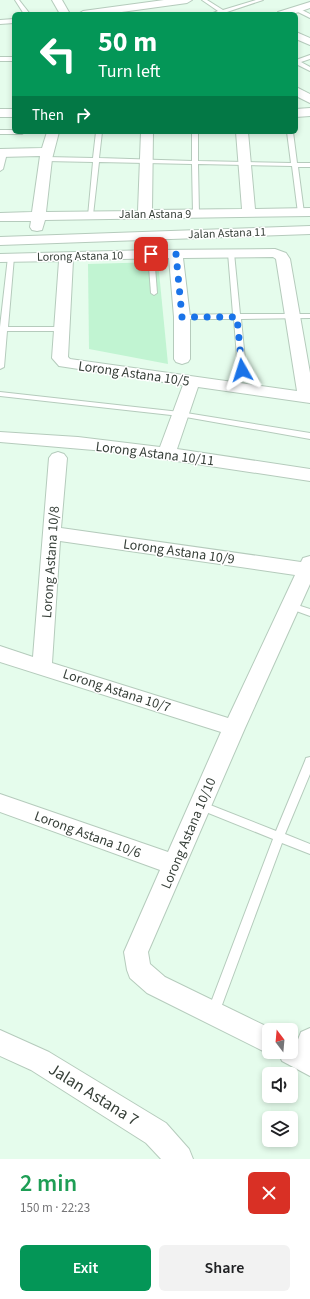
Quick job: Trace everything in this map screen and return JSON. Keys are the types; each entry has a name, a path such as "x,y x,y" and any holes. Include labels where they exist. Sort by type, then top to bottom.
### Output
{"street":[{"path":"59,0 64,12"},
{"path":"98,12 187,0"},
{"path":"288,12 310,5"},
{"path":"298,36 310,42"},
{"path":"298,92 310,99"},
{"path":"298,113 310,112"},
{"path":"0,113 12,113"},
{"path":"37,240 38,215 47,156 52,134"},
{"path":"145,214 145,161 147,134"},
{"path":"242,134 249,213"},
{"path":"2,153 47,156"},
{"name":"Jalan Astana 9","path":"0,217 38,215 305,212"},
{"name":"Jalan Astana 11","path":"0,241 310,230"},
{"path":"150,236 151,254"},
{"name":"Lorong Astana 10","path":"6,257 275,253 283,259 308,398"},
{"path":"176,254 182,317 182,359"},
{"name":"Lorong Astana 10/5","path":"66,256 60,358 65,362 308,398"},
{"path":"167,452 192,381"},
{"name":"Lorong Astana 10/11","path":"0,437 32,438 167,452 310,475"},
{"name":"Lorong Astana 10/8","path":"42,666 51,533 58,458"},
{"name":"Lorong Astana 10/9","path":"51,533 308,566"},
{"name":"Lorong Astana 10/10","path":"262,1038 156,985 139,970 136,952 234,728 301,609 308,566"},
{"name":"Lorong Astana 10/7","path":"0,654 42,666 234,728"},
{"name":"Lorong Astana 10/6","path":"0,803 175,865"},
{"name":"Jalan Astana 7","path":"0,1043 40,1061 156,1133 179,1159"}],"lane":[{"path":"18,0 26,12"},
{"path":"204,0 222,12"},
{"path":"227,12 261,0"},
{"path":"296,9 310,16"},
{"path":"0,22 12,21"},
{"path":"298,61 310,57"},
{"path":"0,59 12,59"},
{"path":"298,63 310,69"},
{"path":"0,132 12,132"},
{"path":"90,215 99,134"},
{"path":"195,134 196,214"},
{"path":"290,134 305,212"},
{"path":"0,169 2,153"},
{"path":"47,156 95,160 196,161 310,165"},
{"path":"231,253 242,370"},
{"path":"151,254 154,293"},
{"path":"0,367 6,257"},
{"path":"182,317 310,316"},
{"path":"2,329 61,329"},
{"path":"0,394 180,414 310,436"},
{"path":"213,1014 279,837 310,761"},
{"path":"200,805 310,849"}],"green space":[{"path":"158,262 168,364 89,349 88,264"}],"route":[{"path":"151,254 176,254 182,317 237,317 242,370"}]}
